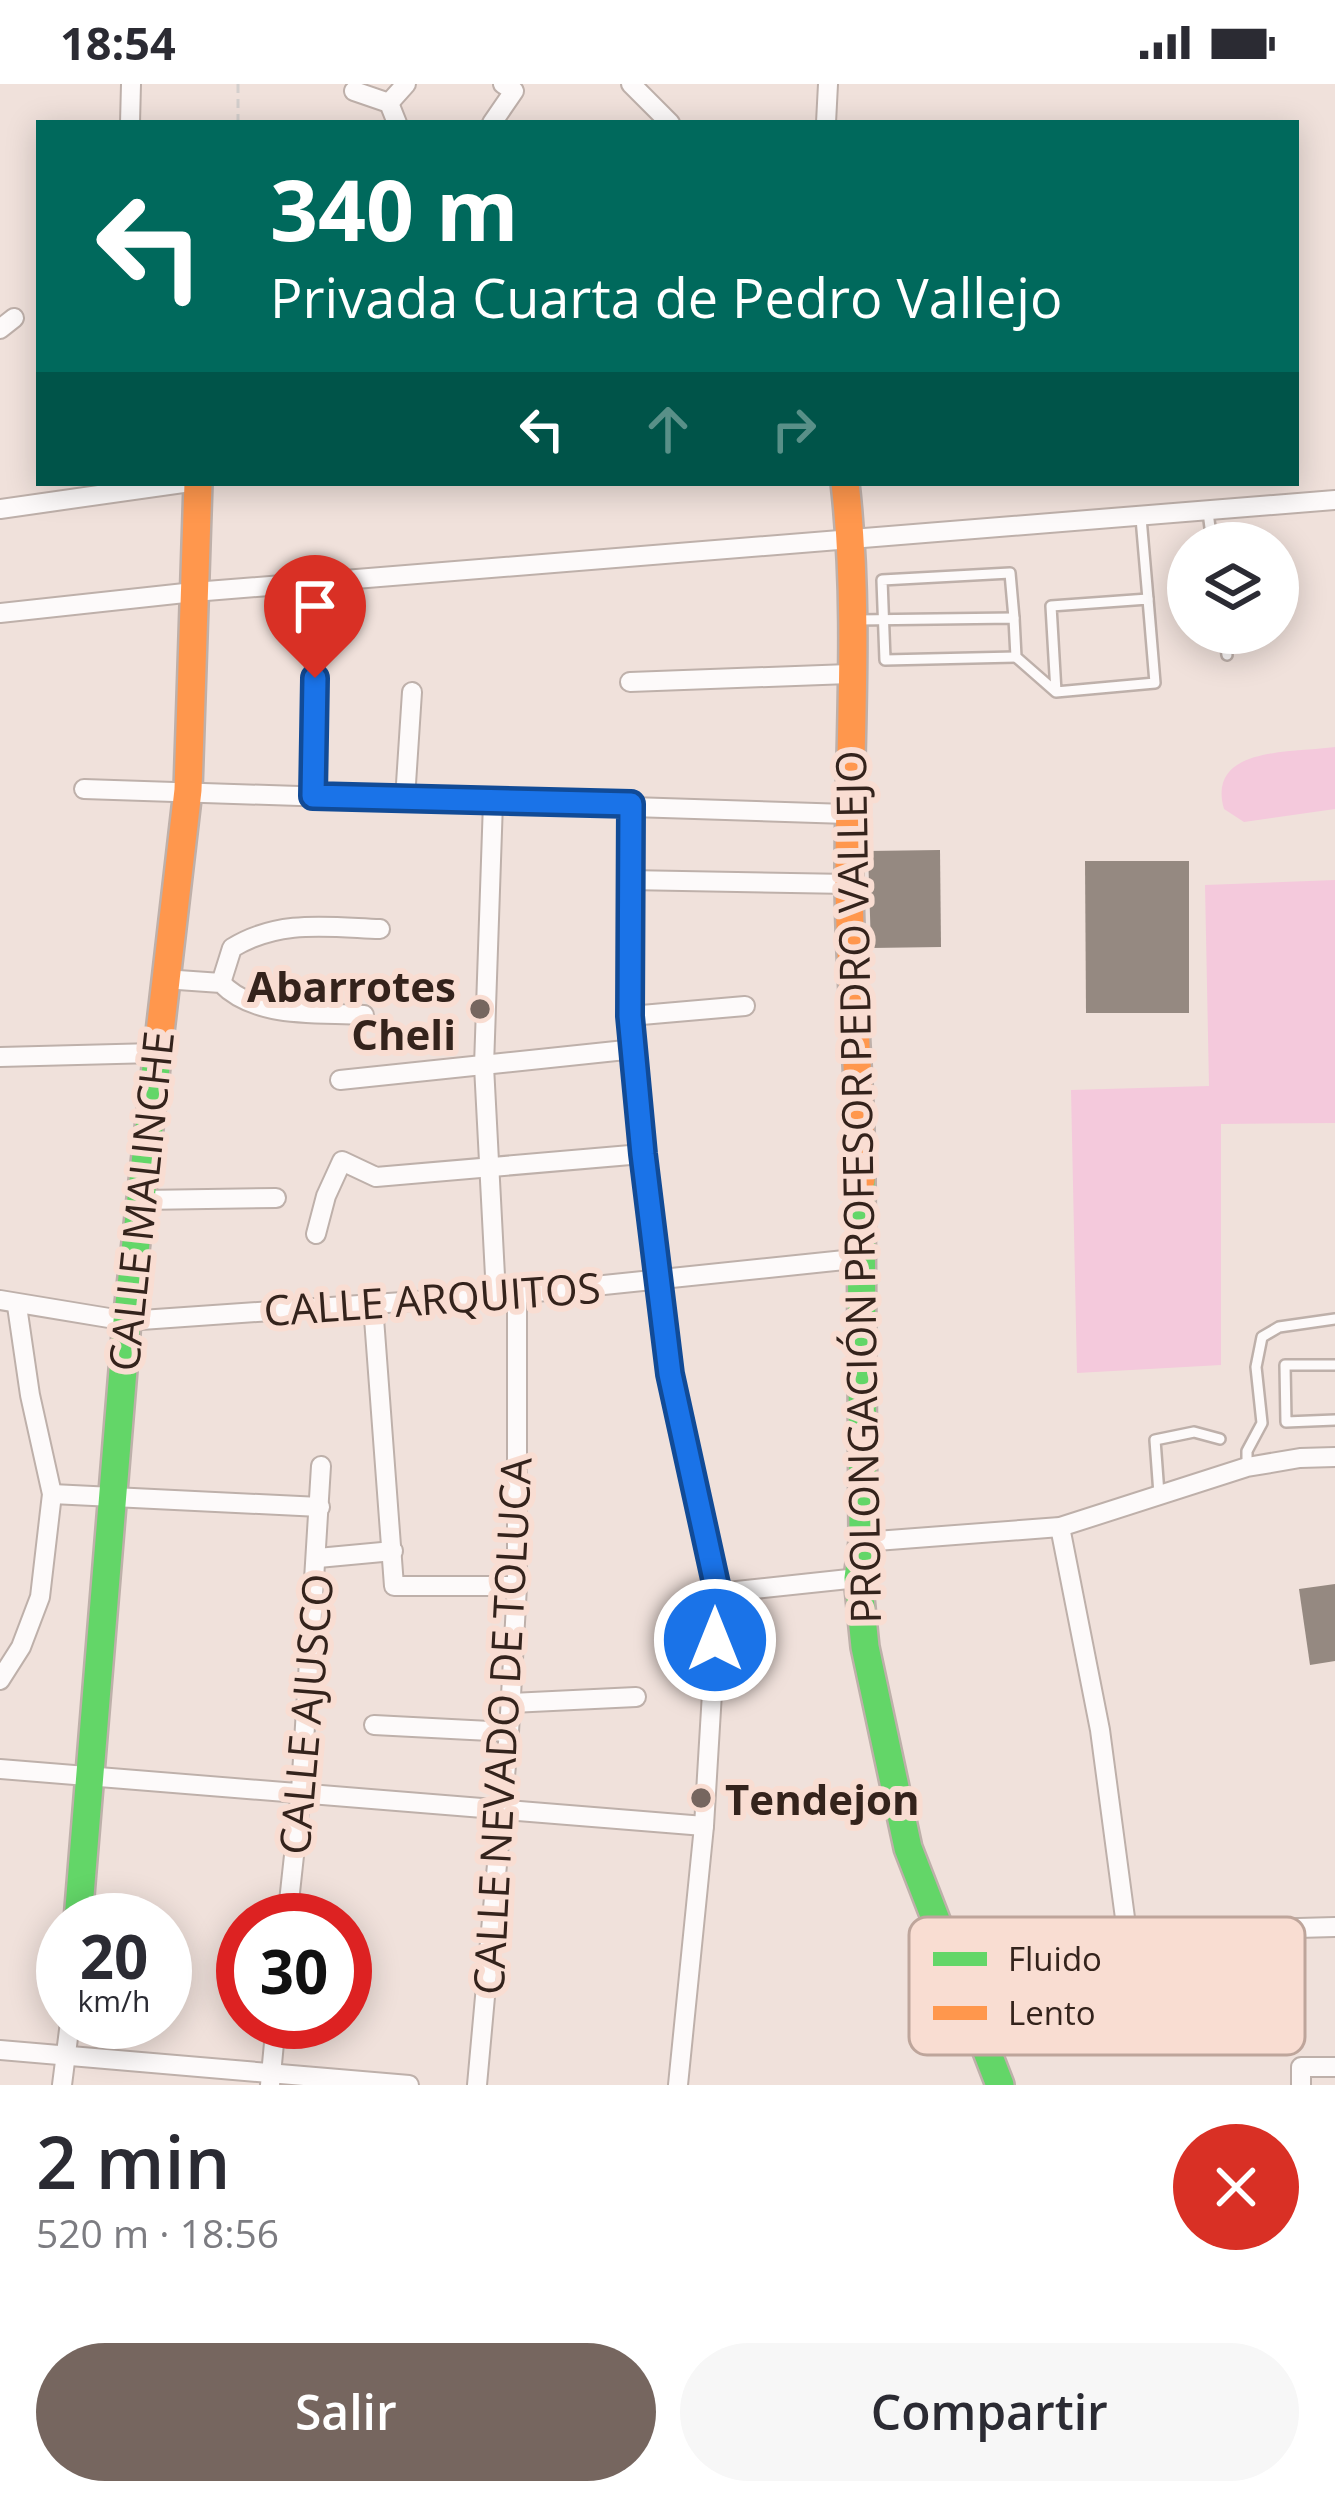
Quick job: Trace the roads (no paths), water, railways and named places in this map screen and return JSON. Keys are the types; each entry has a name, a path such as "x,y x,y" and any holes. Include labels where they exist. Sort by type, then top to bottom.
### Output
{"street":[{"path":"130,120 131,84"},
{"path":"389,103 406,84"},
{"path":"494,120 514,92 503,84"},
{"path":"631,84 667,120"},
{"path":"826,120 828,84"},
{"path":"354,92 389,103"},
{"path":"389,103 396,120"},
{"path":"0,508 161,486"},
{"name":"CALLE MALINCHE","path":"80,1893 127,1321 188,790 198,486"},
{"name":"PROLONGACIÓN PROFESOR PEDRO VALLEJO","path":"845,486 852,542 847,814 862,1082 863,1542 858,1578 865,1648 908,1848 934,1917"},
{"path":"3,613 194,592 1335,500"},
{"path":"313,796 315,638"},
{"path":"630,682 849,674"},
{"path":"404,800 412,692"},
{"path":"84,789 847,814"},
{"path":"493,802 484,1066 496,1295"},
{"path":"631,804 630,1016 643,1154 670,1374 718,1593 704,1826 678,2085"},
{"path":"628,880 849,884"},
{"path":"221,983 232,947 252,936 291,925 380,929"},
{"path":"164,979 221,983 236,999 264,1008 364,1015"},
{"path":"630,1016 745,1006"},
{"path":"340,1080 635,1049"},
{"path":"0,1057 155,1053"},
{"path":"316,1234 342,1161 376,1177 643,1154"},
{"path":"142,1200 276,1198"},
{"name":"CALLE ARQUITOS","path":"9,1303 127,1321 518,1294 864,1258"},
{"name":"CALLE NEVADO DE TOLUCA","path":"477,2085 518,1586 518,1294"},
{"path":"0,1680 21,1648 40,1597 52,1494 9,1303"},
{"path":"373,1305 394,1586 518,1586"},
{"path":"863,1542 1060,1527 1247,1467 1335,1457"},
{"name":"CALLE AJUSCO","path":"290,1893 318,1558 321,1466"},
{"path":"52,1494 320,1507"},
{"path":"1060,1527 1100,1730 1125,1917"},
{"path":"318,1558 393,1551"},
{"path":"718,1593 858,1578"},
{"path":"511,1703 637,1697"},
{"path":"374,1725 509,1732"},
{"path":"0,1769 704,1826"},
{"path":"1305,1928 1335,1927"},
{"path":"62,2085 68,2049"},
{"path":"270,2080 273,2049"},
{"path":"0,2050 270,2080 409,2085"},
{"name":"PROLONGACIÓN PROFESOR PEDRO VALLEJO","path":"988,2055 1000,2085"},
{"path":"1301,2085 1301,2067 1335,2067"}],"lane":[{"path":"1208,512 1209,522"},
{"path":"1016,657 1010,573 882,580 885,661 1016,657 1057,692 1155,683 1141,518"},
{"path":"1057,692 1051,606 1148,599"},
{"path":"852,620 1014,618"},
{"path":"1247,1467 1247,1451 1262,1423 1256,1367 1262,1337 1279,1327 1335,1319"},
{"path":"1286,1422 1285,1365 1335,1365"},
{"path":"1262,1423 1335,1420"},
{"path":"1159,1494 1155,1440 1194,1432 1220,1439"}],"place":[{"name":"Abarrotes Cheli","path":"480,1009"},
{"name":"Tendejon","path":"701,1798"}]}
